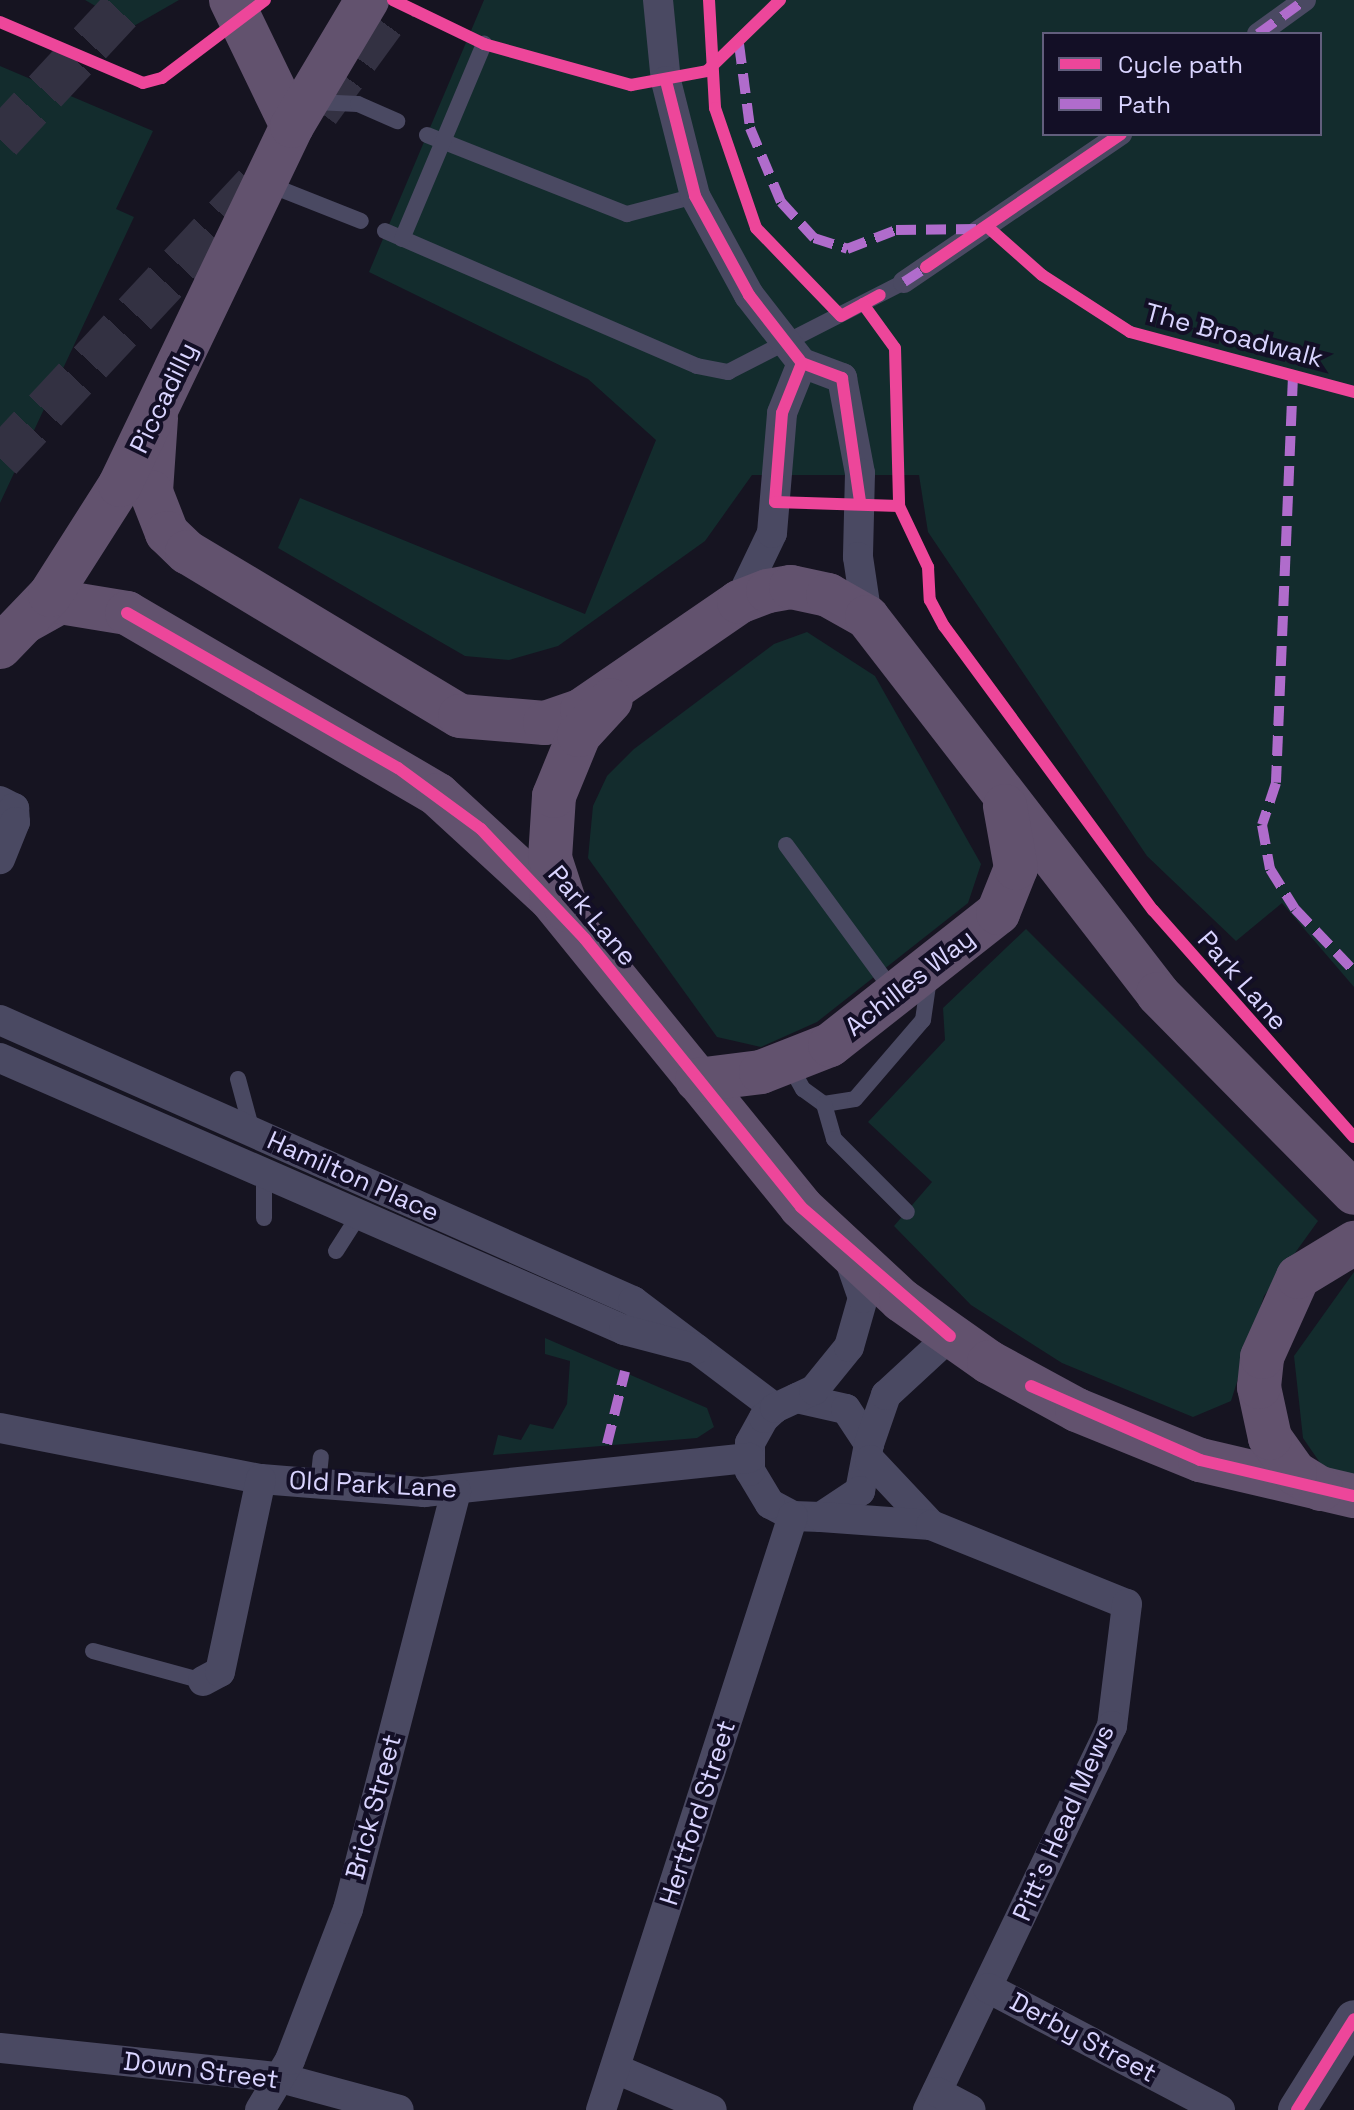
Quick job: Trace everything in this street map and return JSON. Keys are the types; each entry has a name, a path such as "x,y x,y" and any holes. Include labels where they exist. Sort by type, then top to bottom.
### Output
{"highway":[{"path":"231,0 299,114"},
{"name":"Piccadilly","path":"13,634 89,539 156,418 299,114 367,0"},
{"path":"156,418 151,492 167,533 223,577 460,716 545,723 625,687 739,602 791,587 828,595 867,617 1000,793 1180,1020 1354,1193"},
{"name":"Park Lane","path":"13,634 60,602 80,601 168,634 438,795 519,865 585,939 760,1162 846,1252 950,1336 1031,1386 1140,1437 1256,1477 1340,1494"},
{"path":"585,939 556,884 548,826 565,760 625,687"},
{"name":"Achilles Way","path":"697,1080 789,1064 830,1045 998,913 1009,893 1014,829 1000,793"},
{"path":"1340,1494 1295,1473 1270,1438 1260,1372 1272,1327 1298,1277 1354,1243"}],"street":[{"path":"658,0 666,81 695,196 749,295 796,354 842,378 851,415 867,617"},
{"path":"1261,32 1305,0"},
{"path":"904,282 1118,136"},
{"path":"739,602 769,544 782,413 796,354"},
{"path":"0,801 14,808 15,822 0,859"},
{"name":"Hamilton Place","path":"0,1020 633,1301 697,1349 786,1403"},
{"name":"Hamilton Place","path":"0,1058 624,1330 697,1349"},
{"path":"846,1252 863,1298 856,1333 836,1370 786,1403 756,1430 749,1458 761,1494 807,1516 931,1525"},
{"path":"807,1516 860,1491 886,1395 950,1336"},
{"path":"786,1403 846,1409 870,1452 931,1525"},
{"name":"Old Park Lane","path":"0,1428 261,1479 319,1471 456,1491 749,1458"},
{"path":"203,1681 220,1672 261,1479"},
{"name":"Brick Street","path":"260,2110 348,1909 456,1491"},
{"name":"Hertford Street","path":"601,2110 807,1516"},
{"name":"Pitt's Head Mews","path":"931,1525 1127,1604 1112,1726 933,2101"},
{"name":"Derby Street","path":"988,1988 1220,2110"},
{"path":"1297,2110 1354,2019"},
{"name":"Down Street","path":"0,2048 277,2077 399,2110"},
{"path":"616,2069 712,2110"},
{"path":"933,2101 971,2110"}],"lane":[{"path":"402,239 484,44"},
{"path":"299,114 334,100 397,121"},
{"path":"427,135 627,214 695,196"},
{"path":"264,183 361,221"},
{"path":"385,231 697,366 728,372 796,354 904,282"},
{"path":"786,845 913,982 915,1033 855,1099 824,1104"},
{"path":"789,1064 803,1089 824,1104 834,1139 907,1212"},
{"path":"238,1079 252,1132"},
{"path":"264,1174 264,1218"},
{"path":"336,1251 359,1215"},
{"path":"93,1651 203,1681"}],"green space":[{"path":"85,0 179,0 132,27"},
{"path":"484,0 1354,0 1354,987 1282,903 1236,941 1147,856 928,532 919,475 752,475 705,541 558,646 509,660 465,656 278,548 300,498 585,614 656,440 588,379 369,272"},
{"path":"0,66 153,131 116,209 134,217 0,503"},
{"path":"807,632 875,676 981,864 968,903 817,1022 761,1047 717,1037 588,858 593,806 607,776 634,749 774,644"},
{"path":"1026,929 1318,1221 1264,1296 1231,1401 1193,1417 1062,1363 971,1305 894,1226 932,1182 868,1122 945,1040 943,1008"},
{"path":"1354,1272 1354,1476 1325,1470 1303,1438 1294,1356"},
{"path":"545,1338 707,1408 714,1427 697,1438 493,1455 498,1435 521,1440 530,1424 553,1429 567,1404 570,1361 545,1354"}],"tunnel":[{"path":"0,140 130,0"},
{"path":"318,111 399,0"},
{"path":"0,459 261,179"}],"marked path":[{"path":"1261,32 1305,0"},
{"path":"739,44 750,128 781,202 814,238 847,249 896,230 978,229"},
{"path":"904,282 930,265"},
{"path":"1293,376 1276,783 1262,825 1270,869 1295,909 1354,971"},
{"path":"607,1444 625,1371"}],"cycle path":[{"path":"0,22 143,83 162,78 265,0"},
{"path":"393,0 484,44 631,85 707,71 780,0"},
{"path":"709,0 715,108 756,228 841,316 880,295"},
{"path":"666,81 695,196 749,295 802,363 842,378 860,501"},
{"path":"926,267 1118,136"},
{"name":"The Broadwalk","path":"990,229 1042,275 1130,332 1354,392"},
{"path":"863,304 895,348 899,506 928,567 930,600 944,626 1153,910 1354,1137"},
{"path":"802,363 782,413 775,502 899,506"},
{"path":"127,613 398,768 481,829 585,939 801,1207 950,1336"},
{"path":"1031,1386 1200,1460 1354,1496"},
{"path":"1297,2110 1354,2019"}]}
